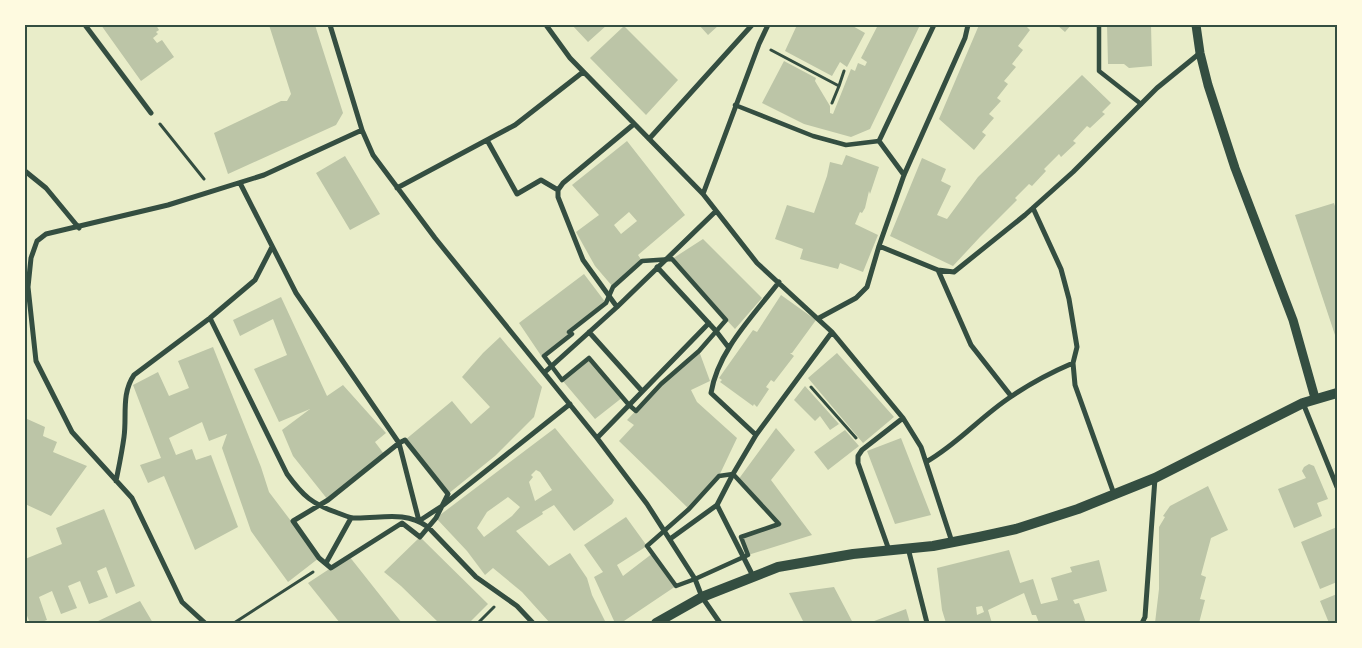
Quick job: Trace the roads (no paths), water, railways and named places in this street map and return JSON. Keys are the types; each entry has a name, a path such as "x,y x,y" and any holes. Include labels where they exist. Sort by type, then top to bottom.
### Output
{"main road":[{"path":"656,623 702,597 778,567 812,560 934,546 1006,531 1078,510 1155,478 1303,403 1337,393"}],"street":[{"path":"85,25 151,113"},
{"path":"330,25 362,130 373,155 479,293 597,438 665,531 695,579 702,597 720,623"},
{"path":"546,25 570,58 583,72 703,194 757,263 819,318 832,332 903,418 921,447 952,542"},
{"path":"649,140 752,25"},
{"path":"703,194 759,44 768,25"},
{"path":"879,141 934,25"},
{"path":"819,318 856,298 867,287 904,175 968,25"},
{"path":"1099,25 1099,71 1141,104"},
{"path":"1196,25 1200,53 1208,85 1236,168 1293,320 1315,398"},
{"path":"879,246 938,270 954,272 1073,172 1157,88 1200,53"},
{"path":"397,188 515,125 583,72"},
{"path":"736,105 813,136 846,145 879,141"},
{"path":"616,307 583,260 558,197 558,190 563,183 634,124"},
{"path":"204,623 182,602 132,498 72,432 36,361 28,287 31,258 37,241 46,234 79,228 168,205 264,176 362,130"},
{"path":"487,140 518,194 541,180 558,190"},
{"path":"879,141 904,175"},
{"path":"25,171 46,188 79,228"},
{"path":"240,183 296,293 398,443 419,521"},
{"path":"1032,208 1061,269 1069,299 1077,347 1074,363 1075,385 1114,494"},
{"path":"544,372 616,307 716,211"},
{"path":"116,481 125,435 125,406 129,383 134,375 210,318 255,280 272,247"},
{"path":"672,258 726,320 698,351 661,384 636,411 590,358 562,380 544,356 572,334 569,332 606,303 610,296 613,287 642,261 672,258"},
{"path":"657,267 709,323 729,348"},
{"path":"938,270 972,345 1011,396"},
{"path":"756,435 711,393 714,378 729,348 779,282"},
{"path":"210,318 287,474 300,492 318,506 352,518 394,516 419,521 428,527 476,577 503,598 517,606 533,623"},
{"path":"597,438 709,323"},
{"path":"589,332 642,391"},
{"path":"670,539 717,505 756,435 832,332"},
{"path":"926,462 942,453 1011,396 1050,373 1074,363"},
{"path":"1303,403 1337,487"},
{"path":"419,521 442,506 570,404"},
{"path":"889,550 858,463 858,456 865,448 903,418"},
{"path":"404,440 448,494 442,506 436,518 420,536 402,523 331,568 320,558 292,521 328,500 404,440"},
{"path":"733,474 779,524 742,537 748,555 676,586 648,546 689,509 719,476 733,474"},
{"path":"1142,623 1145,618 1155,478"},
{"path":"717,505 754,576"},
{"path":"326,563 352,518"},
{"path":"908,548 926,623"}]}
